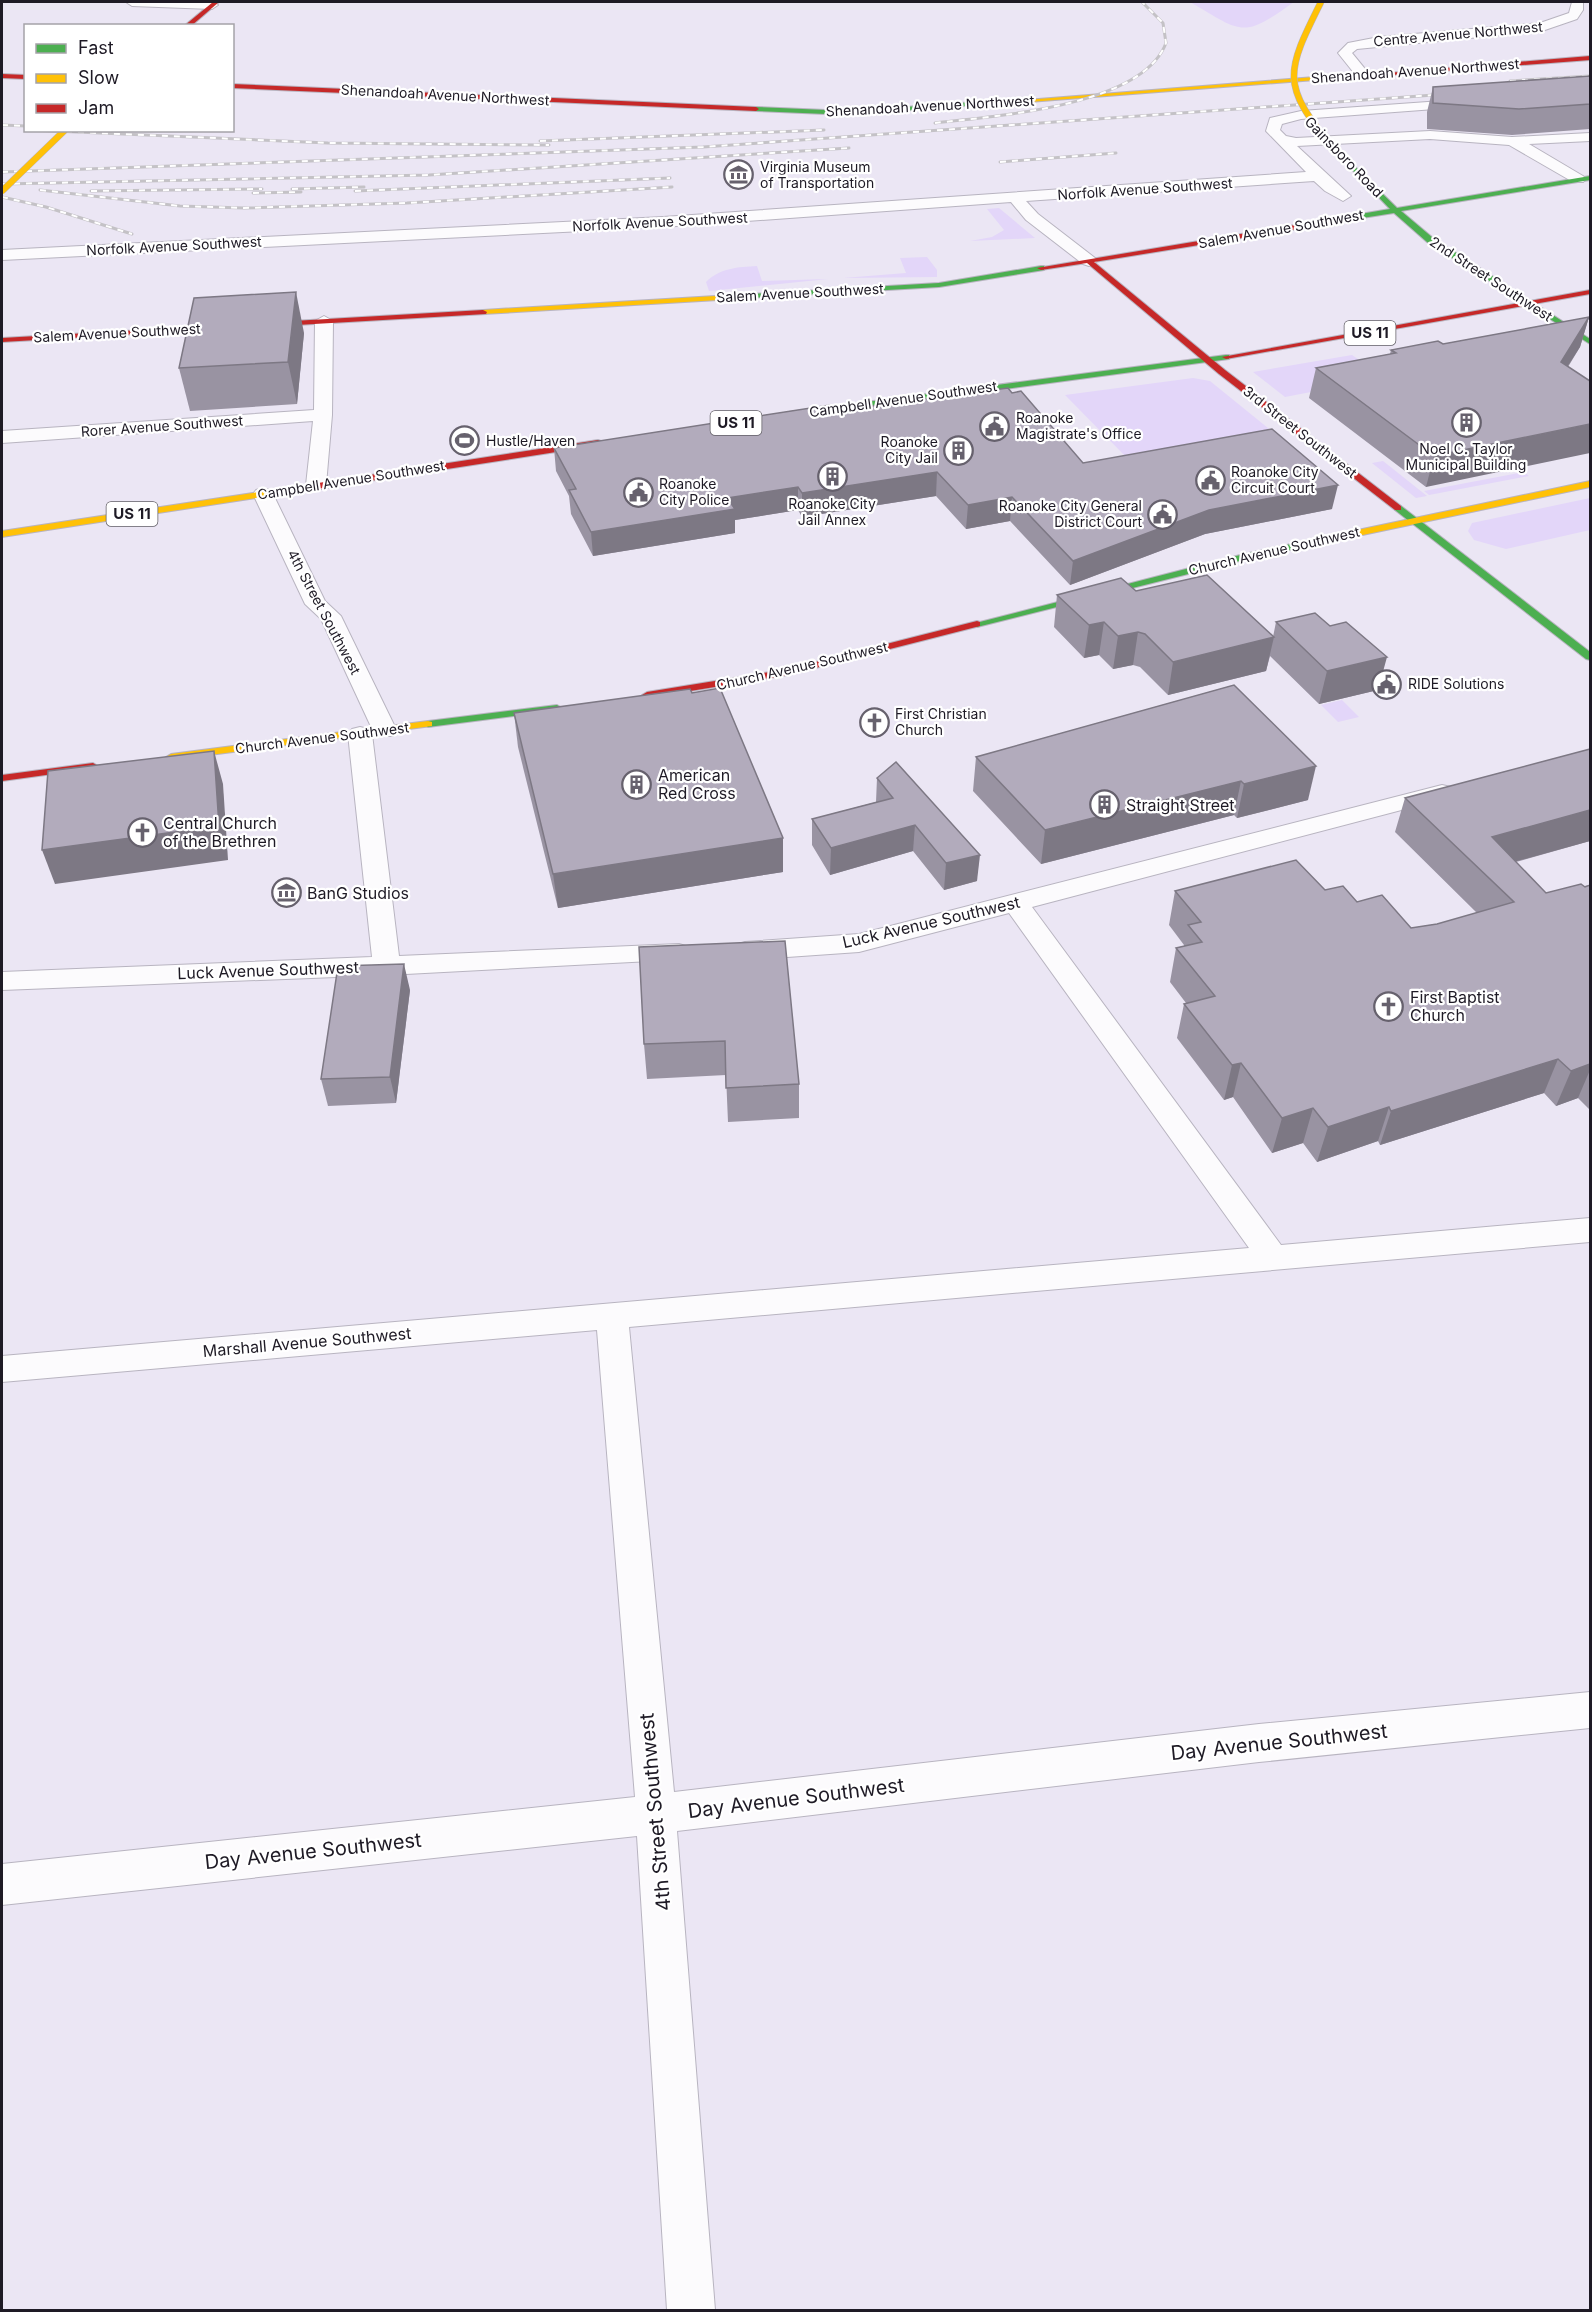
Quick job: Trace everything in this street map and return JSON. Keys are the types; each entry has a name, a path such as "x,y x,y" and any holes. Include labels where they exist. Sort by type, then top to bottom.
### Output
{"street":[{"path":"132,2 214,3"},
{"name":"Gainsboro Road","path":"1321,2 1298,49 1289,82 1299,109 1395,210"},
{"name":"Centre Avenue Northwest","path":"1363,75 1345,53 1353,46 1380,41 1542,27 1573,16 1582,2"},
{"path":"189,24 214,3"},
{"name":"Shenandoah Avenue Northwest","path":"234,86 823,113 888,111 1590,58"},
{"path":"2,76 24,77"},
{"path":"1343,196 1317,176 1273,131 1275,121 1301,115 1484,102"},
{"path":"2,191 29,162 63,132"},
{"path":"1281,139 1296,142 1430,135 1512,141 1590,137"},
{"path":"1512,141 1584,178"},
{"name":"Norfolk Avenue Southwest","path":"2,255 663,222 1016,199 1317,176"},
{"name":"Salem Avenue Southwest","path":"2,340 939,285 1584,178"},
{"name":"3rd Street Southwest","path":"1016,199 1032,216 1210,360 1590,657"},
{"name":"2nd Street Southwest","path":"1395,210 1430,240 1590,342"},
{"name":"Campbell Avenue Southwest","path":"778,417 1210,360 1590,292"},
{"path":"316,485 323,415 324,321"},
{"name":"Rorer Avenue Southwest","path":"2,437 323,415"},
{"name":"Campbell Avenue Southwest","path":"2,534 611,441"},
{"name":"Church Avenue Southwest","path":"634,697 705,688 788,672 1223,562 1414,519 1590,484"},
{"name":"4th Street Southwest","path":"263,494 316,604 330,616 385,731"},
{"name":"Church Avenue Southwest","path":"161,758 569,706"},
{"path":"360,734 387,966"},
{"path":"2,777 103,765"},
{"name":"Luck Avenue Southwest","path":"2,981 712,952 859,943 1471,785"},
{"path":"1015,902 1274,1259"},
{"name":"Marshall Avenue Southwest","path":"2,1369 1590,1230"},
{"name":"4th Street Southwest","path":"612,1314 656,1814 691,2310"},
{"name":"Day Avenue Southwest","path":"2,1885 656,1814 1259,1743 1590,1710"}],"shaded area":[{"path":"1190,2 1294,2 1263,22 1242,28 1221,20"},
{"path":"999,208 1035,238 970,241 992,237 1004,230 987,209"},
{"path":"927,257 937,270 937,277 843,278 906,273 900,258"},
{"path":"757,266 762,281 828,279 709,291 706,282 711,277 723,271"},
{"path":"1352,355 1368,366 1373,380 1285,397 1253,372"},
{"path":"1193,378 1210,381 1279,437 1131,462 1065,395"},
{"path":"1383,461 1427,496 1416,498 1372,463"},
{"path":"1524,472 1529,476 1429,495 1424,491"},
{"path":"1590,498 1590,530 1506,549 1474,540 1468,531 1472,523"},
{"path":"1342,700 1359,717 1338,722 1321,705"}],"building":[{"path":"1590,76 1590,104 1519,109 1433,103 1433,87"},
{"path":"296,292 288,362 179,368 194,298"},
{"path":"1589,317 1561,362 1590,381 1590,424 1434,456 1316,368 1396,353 1391,350 1438,341 1443,344"},
{"path":"1008,388 1012,393 1021,391 1083,463 1272,429 1338,485 1209,510 1073,561 1012,497 968,505 937,472 802,493 798,487 727,498 735,509 591,532 569,490 576,489 554,448 830,405 834,411"},
{"path":"1207,575 1274,637 1173,662 1145,634 1138,632 1118,636 1104,622 1089,625 1057,595 1121,578 1136,591"},
{"path":"1315,613 1330,626 1346,622 1387,657 1327,671 1276,622"},
{"path":"1234,685 1316,766 1244,784 1241,781 1045,830 976,757"},
{"name":"American Red Cross","path":"720,688 783,838 553,874 514,713 690,689 692,693"},
{"name":"First Baptist Church","path":"1590,749 1590,810 1492,837 1546,893 1581,884 1585,887 1590,885 1590,1064 1571,1071 1558,1059 1391,1111 1389,1107 1328,1127 1313,1108 1282,1118 1241,1063 1232,1065 1184,1004 1215,996 1176,948 1202,942 1188,925 1201,922 1175,891 1296,860 1325,890 1343,886 1357,902 1382,895 1411,928 1437,924 1514,902 1405,798"},
{"path":"214,751 219,826 42,850 48,771"},
{"path":"896,762 980,855 946,863 915,825 831,848 812,819 893,798 877,778"},
{"path":"785,941 799,1084 726,1088 725,1041 644,1044 639,947"},
{"path":"404,964 390,1077 321,1079 338,966"}],"railway":[{"path":"935,123 993,117 1064,104 1098,95 1128,82 1152,65 1166,43 1163,23 1142,2"},
{"path":"1510,81 1590,76"},
{"path":"2,172 703,147 1448,94"},
{"path":"2,125 24,126"},
{"path":"540,141 824,130"},
{"path":"76,132 328,143 549,145"},
{"path":"2,184 429,175 849,148"},
{"path":"1000,162 1116,153"},
{"path":"355,191 670,178"},
{"path":"292,189 364,187"},
{"path":"40,190 180,206 244,208 407,203 672,187"},
{"path":"91,191 262,189"},
{"path":"253,193 301,192"},
{"path":"2,197 46,207 132,234"}],"traffic: fast":[{"path":"756,109 849,113 1002,102"},
{"path":"1333,147 1395,210 1430,240 1590,342"},
{"path":"1295,227 1590,178"},
{"path":"732,297 939,285 1041,268"},
{"path":"789,415 1226,357"},
{"path":"1398,508 1590,657"},
{"path":"977,624 1244,557 1315,542"},
{"path":"428,724 557,708"}],"traffic: slow":[{"path":"1321,2 1300,46 1292,78 1302,108 1333,147"},
{"path":"1002,102 1366,75"},
{"path":"2,191 63,132"},
{"path":"483,312 732,297"},
{"path":"1315,542 1590,484"},
{"path":"2,534 279,492"},
{"path":"171,757 428,724"}],"traffic: jam":[{"path":"189,24 216,2"},
{"path":"1366,75 1590,58"},
{"path":"2,76 24,77"},
{"path":"234,86 756,109"},
{"path":"1041,268 1295,227"},
{"path":"1089,261 1222,372 1398,508"},
{"path":"1226,357 1590,292"},
{"path":"2,340 483,312"},
{"path":"279,492 598,443"},
{"path":"647,695 788,672 977,624"},
{"path":"2,778 93,766"}],"place":[{"name":"Virginia Museum of Transportation","path":"739,175"},
{"name":"Noel C. Taylor Municipal Building","path":"1466,422"},
{"name":"Roanoke Magistrate's Office","path":"995,426"},
{"name":"Hustle/Haven","path":"465,441"},
{"name":"Roanoke City Jail","path":"959,450"},
{"name":"Roanoke City Jail Annex","path":"832,477"},
{"name":"Roanoke City Circuit Court","path":"1210,480"},
{"name":"Roanoke City Police","path":"638,492"},
{"name":"Roanoke City General District Court","path":"1163,514"},
{"name":"RIDE Solutions","path":"1387,684"},
{"name":"First Christian Church","path":"874,722"},
{"name":"American Red Cross","path":"637,784"},
{"name":"Straight Street","path":"1105,805"},
{"name":"Central Church of the Brethren","path":"142,832"},
{"name":"BanG Studios","path":"286,893"},
{"name":"First Baptist Church","path":"1389,1006"}]}
